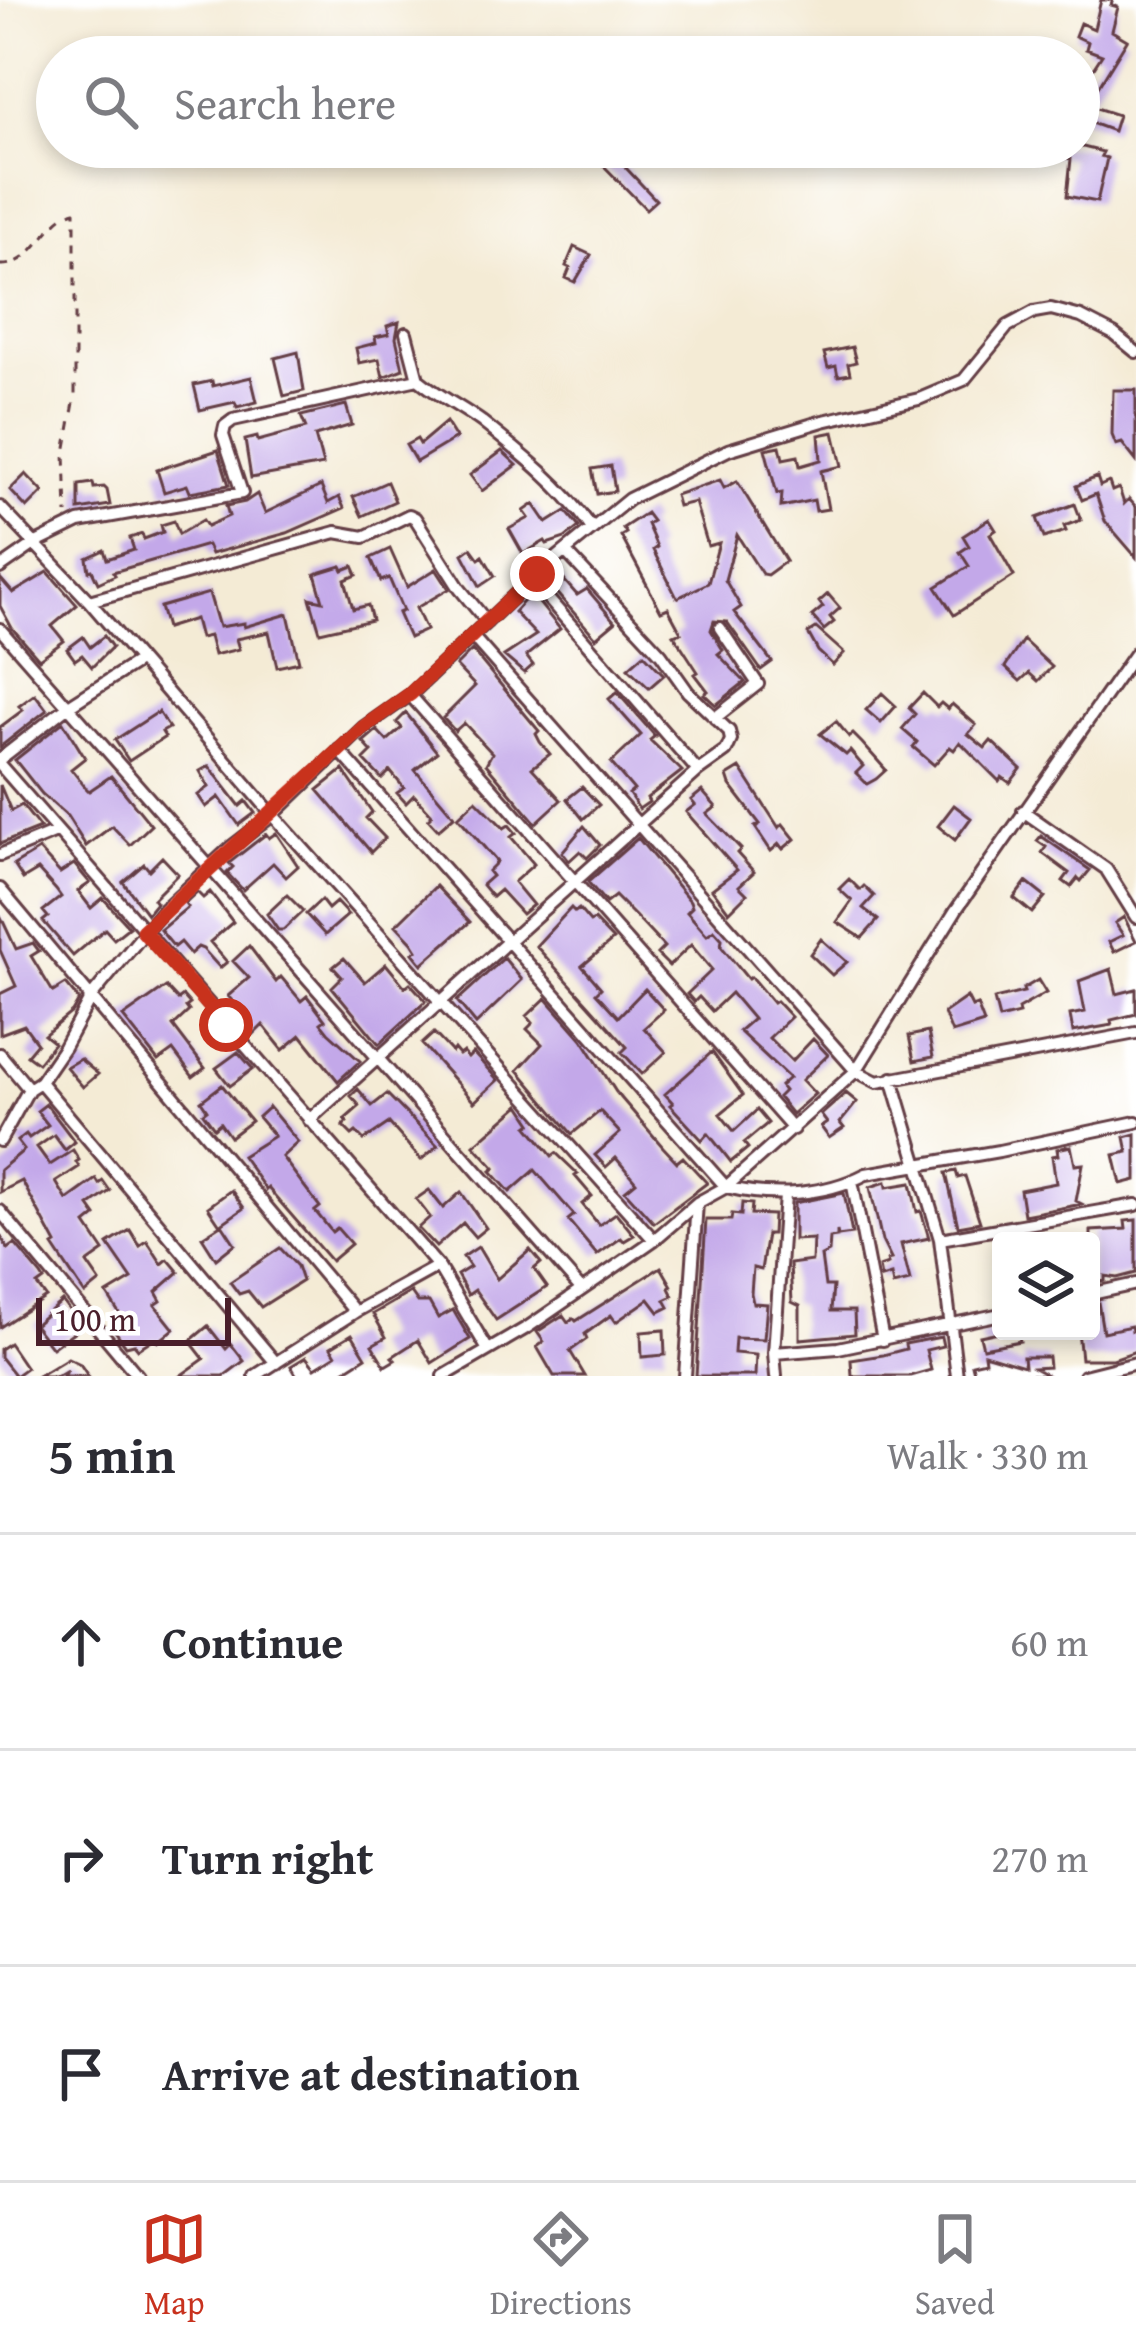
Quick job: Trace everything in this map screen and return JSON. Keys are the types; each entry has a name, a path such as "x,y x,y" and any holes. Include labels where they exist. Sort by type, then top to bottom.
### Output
{"street":[{"path":"0,1141 92,997 143,931 339,750 410,694 532,579 629,499 728,450 920,399 964,380 1009,326 1034,312 1051,309 1081,317 1136,352"},
{"path":"406,333 418,379 521,455 577,507 592,529"},
{"path":"0,568 35,543 79,522 242,493 223,435 233,420 418,379"},
{"path":"0,507 89,601 235,765 273,815 654,1240"},
{"path":"89,601 336,532 364,538 409,514 487,622"},
{"path":"309,1120 726,751 731,740 729,731 565,550"},
{"path":"532,579 698,771"},
{"path":"715,718 758,685 720,628"},
{"path":"0,629 581,1288"},
{"path":"472,636 856,1071 877,1082 1136,1033"},
{"path":"444,1376 654,1240 697,1203 726,1187 856,1071 1023,812 1136,652"},
{"path":"139,662 68,707 2,767 438,1266 488,1349"},
{"path":"410,694 793,1129"},
{"path":"339,750 726,1187 785,1195 866,1174 1136,1122"},
{"path":"1023,812 1106,869 1136,917"},
{"path":"0,855 56,832"},
{"path":"0,889 355,1312"},
{"path":"0,1054 34,1085 276,1363"},
{"path":"892,1078 940,1239 957,1376"},
{"path":"852,1181 883,1340"},
{"path":"776,1376 785,1195"},
{"path":"685,1376 697,1203"},
{"path":"940,1239 1136,1205"},
{"path":"0,1211 138,1376"},
{"path":"255,1376 438,1266"},
{"path":"1100,1292 1136,1284"},
{"path":"774,1353 883,1340 992,1316"},
{"path":"1084,1376 1136,1363"}],"path":[{"path":"0,266 21,261 62,217 75,212 75,397 65,453 67,528"}],"building":[{"path":"1101,0 1113,0 1111,5 1118,7 1112,31 1127,40 1100,84 1100,36 1075,36 1080,23 1094,29"},
{"path":"1100,109 1118,115 1113,131 1100,126"},
{"path":"1100,151 1103,152 1101,156 1107,158 1097,202 1067,196 1070,168 1100,168"},
{"path":"606,168 626,168 656,200 646,209"},
{"path":"574,247 591,255 575,282 566,278"},
{"path":"399,322 396,338 403,369 383,377 379,359 359,363 356,348 376,343 375,337 389,334 387,326"},
{"path":"852,347 856,362 848,364 850,374 838,376 836,366 828,368 824,353"},
{"path":"298,352 304,391 284,396 275,358"},
{"path":"251,377 257,402 200,410 194,385 212,381 213,386"},
{"path":"1113,390 1136,390 1136,461 1122,443 1116,445 1112,435"},
{"path":"346,405 352,425 315,436 323,465 251,478 245,440 306,428 301,416"},
{"path":"446,422 456,438 416,462 406,445 417,439 420,444"},
{"path":"834,432 842,466 821,471 828,509 816,511 814,500 781,507 782,493 777,494 765,449 780,446 783,459 798,456 800,466 821,460 819,435"},
{"path":"218,450 229,485 190,492 187,485 164,492 157,470"},
{"path":"502,451 517,465 482,491 470,475"},
{"path":"611,466 615,491 597,494 592,469"},
{"path":"26,474 43,492 27,508 10,490"},
{"path":"1097,477 1100,486 1109,482 1112,491 1119,488 1124,504 1129,499 1136,507 1136,557 1105,521 1096,494 1082,500 1076,486"},
{"path":"720,480 724,488 737,481 786,561 762,574 737,535 725,580 741,607 734,612 772,662 761,670 727,622 714,621 711,630 723,650 718,654 745,682 716,705 704,694 708,691 674,635 681,632 668,608 661,611 621,536 626,533 623,528 646,513 657,547 653,550 677,598 708,583 719,543 708,546 695,502 678,506 675,495"},
{"path":"387,482 395,501 362,516 353,497"},
{"path":"93,483 94,488 107,490 110,505 79,510 79,485"},
{"path":"321,486 328,503 339,497 344,508 287,533 211,554 207,545 113,572 115,575 98,583 89,571 87,558 104,550 107,559 134,550 130,538 163,532 161,525 174,521 179,534 203,520 207,526 229,516 226,506 257,494 265,513"},
{"path":"534,504 547,523 566,511 579,527 565,538 545,541 523,554 509,529 529,518 524,511"},
{"path":"1075,504 1081,520 1044,538 1037,518"},
{"path":"989,519 996,530 990,534 1014,576 954,615 936,587 969,566 960,552 969,546 963,536"},
{"path":"471,548 479,559 483,556 495,576 480,586 463,554"},
{"path":"390,549 407,587 436,569 449,589 416,608 426,630 409,638 389,578 381,581 371,558"},
{"path":"341,566 343,570 353,566 357,575 345,580 353,609 368,605 372,620 320,632 310,598 323,601 315,574"},
{"path":"556,571 577,595 587,589 615,622 596,638 545,580"},
{"path":"48,572 77,605 52,626 64,641 39,659 0,606 0,578 13,593"},
{"path":"209,593 219,627 244,623 244,627 288,614 299,662 277,667 269,632 236,639 239,649 214,655 209,636 200,638 195,619 166,628 160,607"},
{"path":"531,593 560,629 526,656 533,665 524,673 504,656 536,635 514,612"},
{"path":"828,594 840,608 824,630 812,616 823,607 819,602"},
{"path":"816,628 844,653 833,665 808,633"},
{"path":"104,636 112,647 92,667 82,655 75,660 67,649 83,637 90,647"},
{"path":"1023,640 1052,667 1038,681 1029,673 1020,681 1005,667"},
{"path":"472,650 539,731 536,734 550,754 532,768 561,800 536,823 486,764 492,753 464,723 455,731 443,718 475,686 456,666"},
{"path":"644,654 664,675 649,688 628,668"},
{"path":"617,692 655,736 650,740 682,771 639,809 629,794 634,790 611,763 641,735 609,699"},
{"path":"882,693 896,706 881,723 866,710"},
{"path":"923,693 937,707 941,703 948,709 952,704 976,725 968,734 985,748 991,741 1021,769 1010,783 1002,777 999,781 960,742 934,765 913,747 917,742 902,729 915,714 909,708"},
{"path":"35,694 47,710 0,747 0,727"},
{"path":"158,712 169,728 162,732 165,737 129,761 115,740"},
{"path":"406,713 437,752 415,770 454,816 438,830 414,795 406,803 397,793 404,788 390,771 382,779 364,760 372,752 363,742 377,730 387,741 402,728 397,722"},
{"path":"836,721 886,770 876,779 867,784 856,773 863,766 850,751 846,755 820,734"},
{"path":"63,722 85,758 71,769 86,788 89,791 111,776 151,825 130,845 112,826 86,846 67,816 15,760"},
{"path":"209,766 240,806 246,801 255,813 239,825 219,797 206,807 198,795 209,787 200,771"},
{"path":"740,768 779,828 783,824 795,839 783,849 779,844 771,851 755,827 760,824 730,785 727,776"},
{"path":"343,770 372,812 366,818 385,838 371,852 318,790"},
{"path":"0,785 11,811 22,805 40,828 0,844"},
{"path":"582,787 599,805 583,819 567,799"},
{"path":"702,791 716,807 707,814 741,849 737,853 754,872 739,886 747,894 729,912 712,889 737,870 686,812"},
{"path":"476,800 504,828 509,825 516,833 511,837 534,864 514,882 533,905 522,914 500,890 492,897 482,885 497,862 458,817"},
{"path":"954,805 971,818 955,840 938,826"},
{"path":"584,826 600,845 587,858 580,851 569,861 562,852"},
{"path":"276,833 298,866 286,877 273,863 243,890 227,873 233,867 229,863 266,834 269,838"},
{"path":"1041,836 1090,870 1081,881 1078,878 1071,887 1063,881 1069,873 1042,853 1046,847 1037,841"},
{"path":"638,838 690,901 687,912 707,935 714,930 748,979 791,1017 769,1038 792,1061 813,1039 828,1055 802,1080 815,1094 792,1114 778,1097 784,1091 780,1086 789,1078 739,1031 753,1019 731,993 712,1011 699,997 694,1002 687,994 712,970 691,945 669,966 657,954 664,947 635,916 615,896 606,903 588,882"},
{"path":"39,850 60,873 74,864 90,883 78,891 91,908 103,898 129,927 114,939 105,929 73,956 43,921 48,917 43,911 61,897 38,870 23,879 14,865"},
{"path":"162,857 178,874 153,899 156,903 147,914 123,882 144,864 149,870"},
{"path":"849,879 874,896 863,908 878,920 862,938 837,922 852,901 839,889"},
{"path":"1026,882 1045,897 1032,913 1014,898"},
{"path":"436,886 470,922 422,964 413,953 417,950 412,942 396,925"},
{"path":"197,892 203,898 210,892 233,922 210,942 227,962 220,968 203,949 198,947 190,954 180,942 174,947 160,930 188,907 185,903"},
{"path":"287,895 303,911 278,930 267,914"},
{"path":"321,900 328,909 336,902 348,915 325,935 306,914"},
{"path":"571,908 579,909 590,922 594,920 613,940 582,966 601,988 596,993 618,1017 645,989 664,1010 644,1028 666,1052 642,1074 622,1052 627,1047 536,946"},
{"path":"0,915 16,949 33,943 39,951 31,956 53,992 66,984 79,1000 44,1035 54,1043 38,1063 27,1055 37,1043 24,1025 0,1034 0,994 16,986 0,950"},
{"path":"1124,917 1136,941 1114,952 1109,942 1123,935 1115,923"},
{"path":"821,939 847,962 832,975 810,954"},
{"path":"249,946 276,982 281,977 301,1001 307,996 328,1032 360,1061 338,1081 301,1035 283,1050 263,1025 253,1035 236,1017 235,1004 228,996 249,978 233,961"},
{"path":"344,958 365,982 386,964 405,987 410,983 426,1001 379,1044 332,987 342,977 333,967"},
{"path":"504,958 522,980 476,1024 457,1001"},
{"path":"1111,969 1117,994 1136,989 1136,1014 1111,1020 1112,1025 1073,1032 1070,1015 1085,1012 1079,981"},
{"path":"1038,980 1046,993 1018,1009 1019,1014 999,1019 994,999 1024,992"},
{"path":"166,987 178,1000 183,996 190,1004 173,1026 205,1068 193,1077 173,1050 158,1061 123,1017"},
{"path":"967,997 972,1007 977,1005 984,1023 952,1033 944,1013"},
{"path":"546,998 663,1147 677,1162 683,1157 707,1183 654,1223 625,1191 636,1182 616,1158 606,1167 595,1155 620,1133 600,1111 572,1134 518,1070 542,1044 527,1029 533,1023 527,1016"},
{"path":"928,1032 933,1057 914,1061 909,1036"},
{"path":"434,1033 452,1052 463,1052 468,1058 473,1053 498,1080 474,1102 422,1044"},
{"path":"238,1052 253,1069 230,1086 216,1068"},
{"path":"712,1052 743,1095 720,1114 734,1131 757,1110 768,1123 744,1143 748,1148 731,1162 708,1133 702,1140 665,1094"},
{"path":"80,1059 98,1074 83,1087 66,1067"},
{"path":"222,1085 251,1121 230,1137 220,1123 214,1128 201,1101"},
{"path":"358,1089 372,1106 387,1094 438,1146 421,1160 389,1123 364,1140 356,1132 352,1135 343,1126 360,1106 351,1096"},
{"path":"846,1093 857,1102 840,1123 844,1128 829,1138 821,1127 827,1123 821,1115"},
{"path":"46,1104 75,1142 65,1150 54,1135 37,1147 50,1165 73,1150 79,1160 79,1167 56,1182 67,1200 96,1179 110,1191 89,1206 96,1216 86,1224 104,1251 87,1263 100,1282 85,1294 53,1246 22,1181 0,1192 0,1170 24,1150 17,1141 48,1125 37,1111"},
{"path":"520,1105 532,1123 528,1126 552,1156 556,1153 578,1174 575,1176 592,1196 582,1204 599,1225 616,1213 634,1235 597,1255 568,1220 574,1215 535,1170 510,1192 491,1171 495,1168 474,1145"},
{"path":"269,1107 298,1142 282,1157 320,1207 315,1211 332,1232 337,1228 351,1244 331,1261 266,1190 242,1156 274,1136 258,1117"},
{"path":"1136,1134 1136,1180 1121,1184 1114,1155 1128,1152 1125,1137"},
{"path":"1071,1146 1075,1165 1083,1164 1076,1201 1082,1204 1024,1215 1020,1190 1056,1183 1052,1156 1058,1155 1057,1149"},
{"path":"956,1171 958,1178 965,1176 980,1222 958,1226 946,1173"},
{"path":"886,1182 887,1187 911,1183 929,1238 901,1244 910,1281 893,1285 891,1275 881,1278 879,1267 891,1259 882,1241 870,1187"},
{"path":"231,1190 244,1208 220,1225 208,1207"},
{"path":"429,1190 443,1208 461,1192 486,1228 475,1237 463,1223 436,1247 418,1228 430,1217 416,1199"},
{"path":"844,1193 852,1234 838,1236 837,1231 837,1237 830,1238 829,1252 821,1256 825,1286 833,1286 831,1311 854,1311 855,1334 800,1339 800,1306 792,1302 790,1264 812,1261 813,1239 794,1240 794,1203"},
{"path":"742,1203 752,1204 751,1214 773,1215 761,1270 753,1268 751,1293 753,1303 767,1304 764,1339 735,1338 734,1353 756,1355 755,1376 696,1376 706,1220 731,1220 732,1214 741,1215"},
{"path":"1136,1220 1136,1273 1105,1276 1100,1282 1100,1232 1091,1231 1126,1229 1125,1221"},
{"path":"222,1224 235,1244 216,1259 202,1237"},
{"path":"130,1230 140,1246 147,1241 162,1264 168,1259 179,1272 156,1292 161,1301 155,1305 174,1329 138,1349 134,1344 126,1346 115,1331 126,1324 107,1294 132,1279 108,1244"},
{"path":"0,1235 8,1249 15,1244 41,1275 44,1280 37,1285 46,1297 0,1327"},
{"path":"478,1247 497,1279 530,1250 541,1263 534,1269 547,1287 496,1320 475,1290 468,1295 457,1275 470,1267 463,1257"},
{"path":"280,1248 297,1266 302,1281 261,1307 248,1291 239,1294 230,1282"},
{"path":"661,1267 672,1286 673,1296 665,1300 669,1307 659,1312 649,1299 616,1322 611,1315 570,1351 585,1376 554,1376 537,1347 544,1342 537,1332 563,1315 568,1322 576,1321"},
{"path":"411,1292 418,1302 429,1302 438,1318 453,1310 470,1339 432,1363 418,1340 385,1366 372,1345 386,1337 373,1314"},
{"path":"62,1301 82,1326 52,1348 34,1325"},
{"path":"1100,1314 1103,1332 1131,1326 1136,1330 1136,1351 1113,1359 1081,1359 1079,1340 1100,1340"},
{"path":"208,1326 226,1349 231,1344 244,1361 224,1376 180,1376 204,1359 190,1341"},
{"path":"664,1330 665,1355 642,1357 641,1332"},
{"path":"992,1333 992,1340 1020,1341 983,1348 980,1336"},
{"path":"352,1334 366,1357 336,1376 297,1376 291,1366 306,1357 315,1368 336,1355 331,1347"},
{"path":"941,1337 943,1346 926,1350 931,1370 910,1376 852,1376 851,1360"},
{"path":"9,1343 26,1368 15,1376 0,1357 0,1349"},
{"path":"984,1354 1024,1366 1023,1357 1048,1357 1049,1367 1034,1368 1049,1376 975,1376 972,1364 985,1361"},
{"path":"68,1358 88,1376 63,1376 67,1370 57,1376 38,1376"}],"route":[{"path":"226,1025 143,931 364,727 410,694 537,574"}]}
